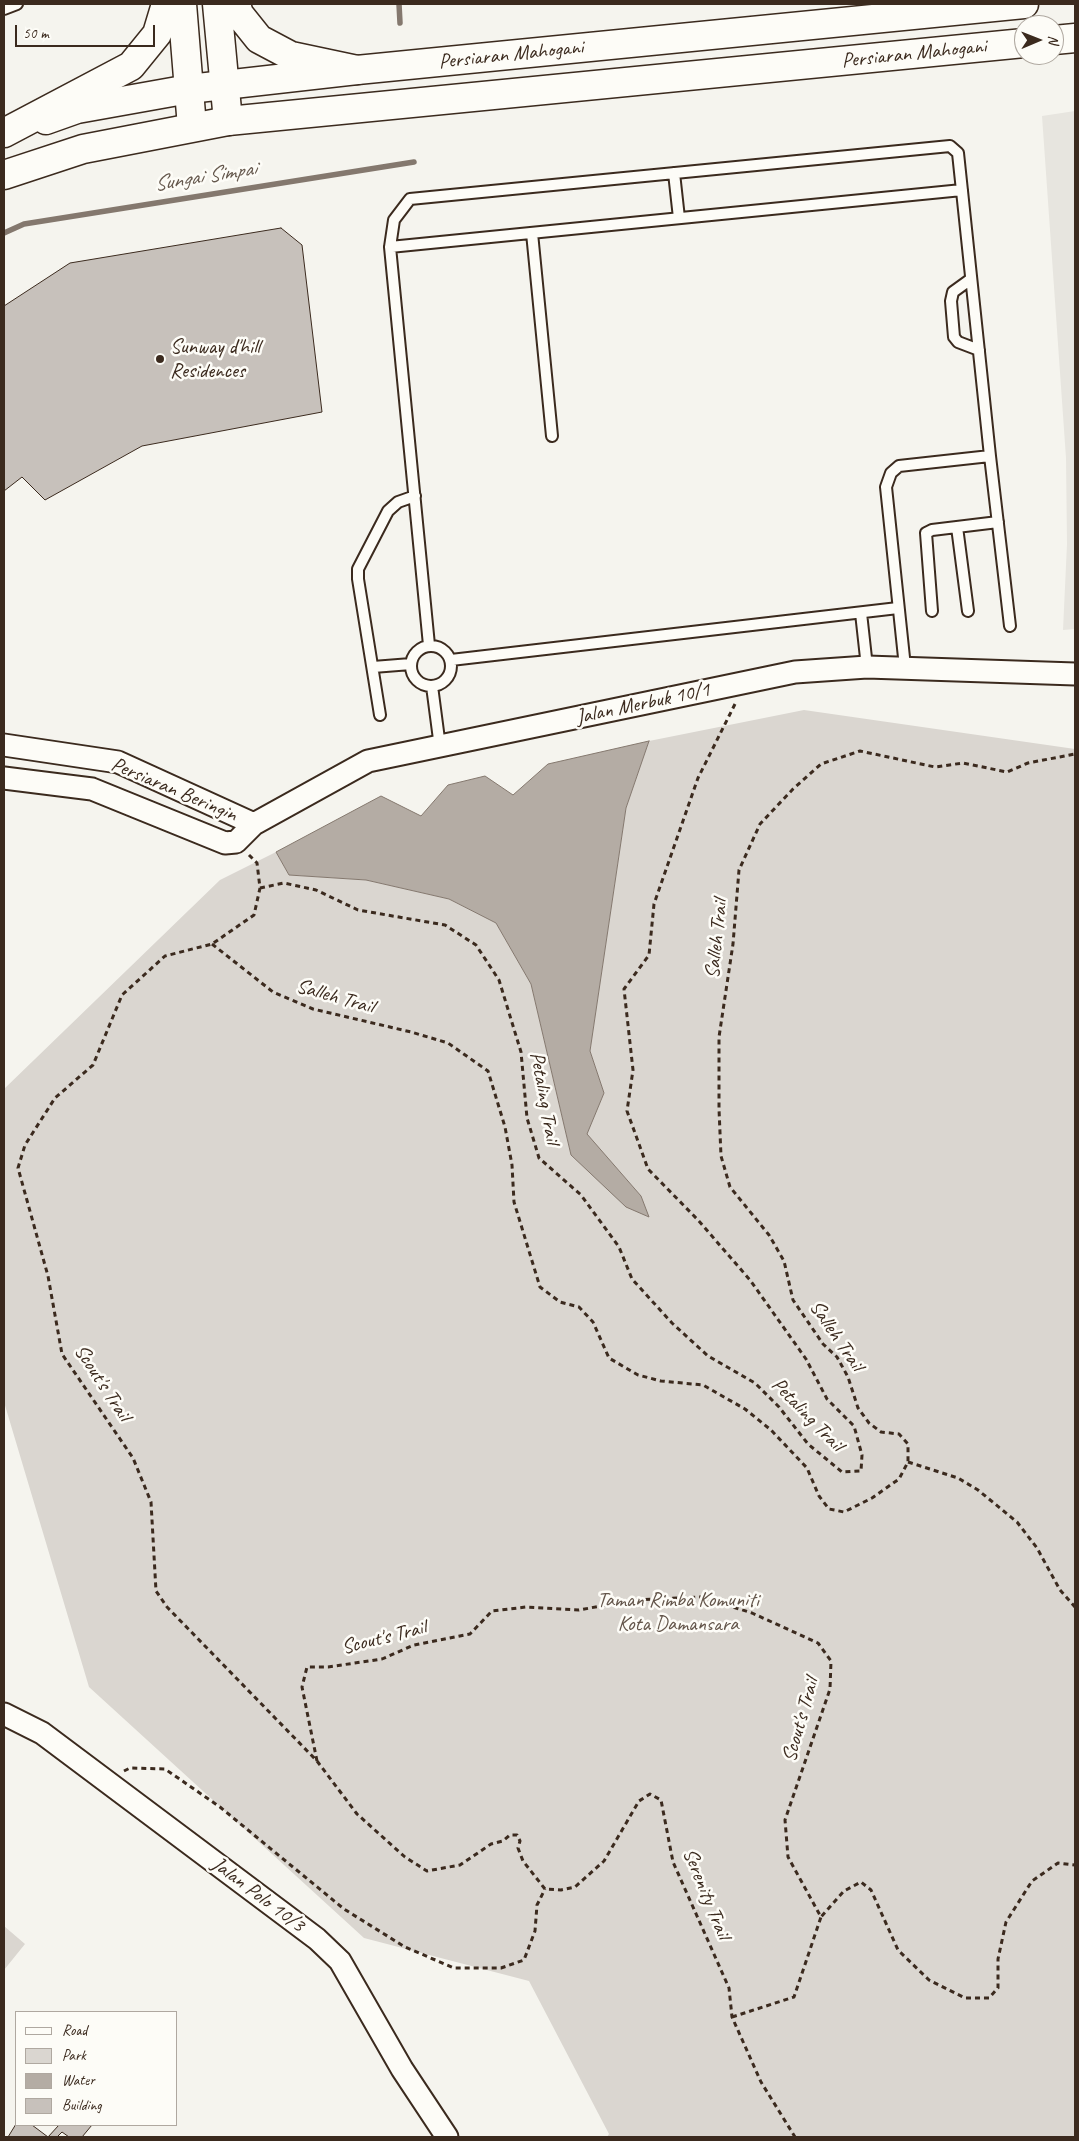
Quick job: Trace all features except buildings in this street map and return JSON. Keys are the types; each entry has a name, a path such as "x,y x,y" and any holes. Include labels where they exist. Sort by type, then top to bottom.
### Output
{"main road":[{"path":"4,133 131,66 157,34 166,4"},
{"path":"182,4 192,126"},
{"path":"217,4 228,121"},
{"path":"236,4 239,14 259,39 291,56 358,70"},
{"name":"Persiaran Mahogani","path":"4,137 77,109 189,89 358,70 1024,4"},
{"name":"Persiaran Mahogani","path":"4,176 83,149 192,126 228,121 1014,44"}],"street":[{"name":"Jalan Merbuk 10/1","path":"236,842 254,824 368,761 795,672 867,667 905,667 1075,674"},
{"name":"Persiaran Beringin","path":"4,745 118,762 254,824"},
{"name":"Persiaran Beringin","path":"4,778 92,789 225,843 236,842"},
{"name":"Jalan Polo 10/3","path":"4,1714 42,1733 317,1939 340,1961 402,2069 447,2137"}],"lane":[{"path":"4,10 17,4"},
{"path":"429,645 390,247 394,220 410,198 950,146 958,153 1010,626"},
{"path":"674,173 679,218"},
{"path":"390,247 962,190"},
{"path":"532,233 552,436"},
{"path":"972,278 954,292 950,301 954,337 958,342 979,350"},
{"path":"905,667 886,487 891,473 899,466 990,456"},
{"path":"380,715 358,569 388,511 398,502 415,496"},
{"path":"932,611 926,533 932,530 998,522"},
{"path":"957,527 968,611"},
{"path":"451,660 898,608"},
{"path":"861,613 867,667"},
{"path":"429,645 443,648 451,660 451,672 448,678 444,682 432,686 420,682 414,677 411,664 417,651 429,645"},
{"path":"374,667 411,664"},
{"path":"432,686 440,747"}],"path":[{"name":"Petaling Trail","path":"260,888 284,883 316,890 358,910 445,925 476,945 499,980 521,1052 528,1118 539,1158 581,1195 619,1247 632,1280 672,1323 708,1356 755,1383 780,1407 808,1444 842,1472 861,1471 862,1455 854,1426 827,1399 806,1359 750,1280 698,1220 648,1169 628,1111 633,1070 624,989 650,954 654,904 698,778 745,683"},
{"name":"Salleh Trail","path":"212,944 272,992 313,1009 411,1032 448,1043 488,1071 505,1127 512,1165 514,1202 540,1287 560,1302 579,1307 593,1322 609,1358 638,1375 661,1382 703,1385 746,1408 771,1430 807,1468 819,1496 830,1509 844,1512 872,1498 899,1479 908,1462 908,1444 899,1434 881,1432 869,1424 858,1408 848,1377 837,1357 823,1344 793,1300 784,1261 769,1235 730,1187 721,1156 719,1037 733,944 739,870 760,824 793,789 821,764 860,751 935,766 963,763 1007,772 1028,763 1075,754"},
{"name":"Scout's Trail","path":"236,842 257,863 260,888 254,914 212,944 165,956 122,995 93,1064 55,1098 25,1145 18,1168 48,1276 62,1354 133,1458 151,1502 156,1591 167,1607 317,1760"},
{"path":"908,1462 958,1478 978,1490 1017,1522 1037,1548 1060,1590 1075,1607"},
{"name":"Scout's Trail","path":"317,1760 302,1687 308,1667 328,1668 382,1659 414,1645 470,1634 492,1611 526,1606 579,1610 634,1600 701,1597 752,1613 818,1643 831,1661 830,1689 785,1820 788,1857 820,1917"},
{"path":"106,1781 130,1768 165,1769 220,1807 344,1908 405,1947 454,1968 501,1968 524,1960 535,1931 537,1905 545,1889 522,1861 518,1848 520,1840 517,1835 510,1834 503,1841 491,1844 460,1865 427,1871 405,1856 357,1814 317,1760"},
{"name":"Serenity Trail","path":"545,1889 561,1890 575,1887 604,1862 639,1801 650,1794 661,1800 673,1862 729,1988 732,2017 761,2082 795,2137"},
{"path":"732,2017 794,1997 820,1917 844,1892 861,1882 871,1890 898,1950 929,1980 965,1998 989,1998 998,1988 998,1959 1006,1922 1032,1881 1058,1863 1075,1865"}],"shaded area":[{"path":"1075,111 1075,629 1063,630 1067,544 1066,458 1042,116"}],"green space":[{"name":"Taman Rimba Komuniti Kota Damansara","path":"804,710 1075,749 1075,2137 607,2137 609,2134 529,1981 364,1938 89,1687 4,1402 4,1089 220,880 276,852 289,875 366,880 449,899 496,923 531,984 571,1155 648,1217 641,1196 586,1134 604,1093 590,1051 626,808 649,741"},
{"path":"4,1926 25,1944 4,1970"}],"water":[{"path":"649,741 626,808 590,1051 604,1093 587,1134 641,1196 649,1217 626,1207 571,1155 531,984 496,923 449,899 366,880 289,875 276,852 381,796 421,816 448,785 485,776 513,795 548,764"}],"waterway":[{"name":"Sungai Simpai","path":"399,4 400,23"},
{"name":"Sungai Simpai","path":"4,233 24,224 414,162"}],"place":[{"name":"Sunway d'hill Residences","path":"160,359"}]}
